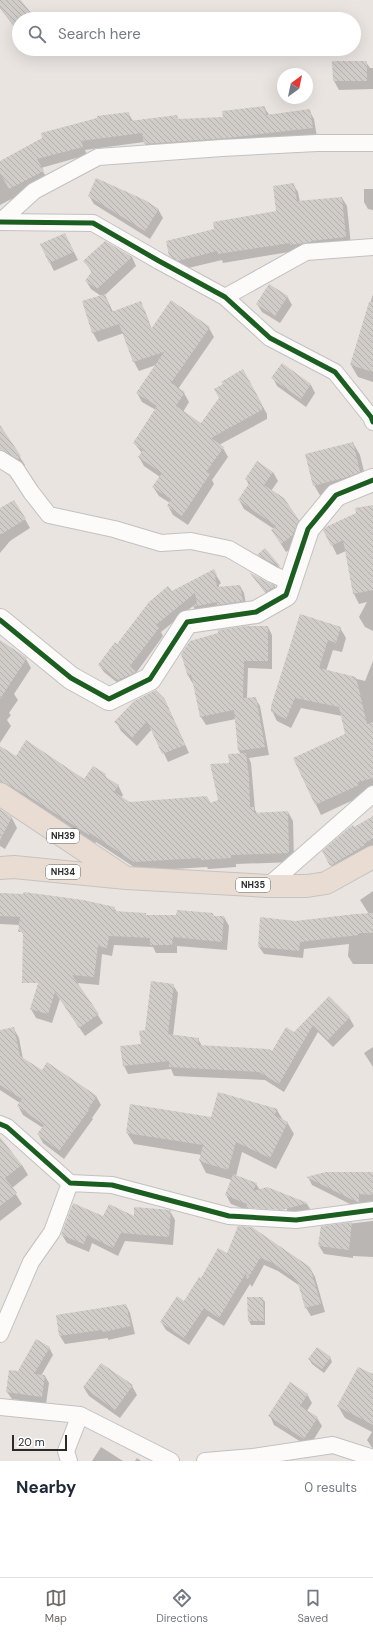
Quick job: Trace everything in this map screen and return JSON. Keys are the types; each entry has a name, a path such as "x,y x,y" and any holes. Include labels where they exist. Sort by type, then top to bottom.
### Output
{"highway":[{"name":"NH39","path":"0,794 126,878"},
{"name":"NH35","path":"126,878 268,886 308,886 326,883 373,857"},
{"name":"NH34","path":"0,868 14,867 126,878"}],"street":[{"path":"0,222 34,191 98,157 317,143 373,143"},
{"path":"0,222 93,223 225,297 270,338 335,372 371,417 373,422"},
{"path":"225,297 306,252 373,247"},
{"path":"0,459 16,469 31,492 49,515 114,529 161,542 191,541 229,549 272,574 290,582"},
{"path":"0,620 71,678 109,699 150,679 187,622 256,612 286,595 308,529 336,494 373,480"},
{"path":"268,886 373,794"},
{"path":"0,1124 7,1127 70,1184 112,1185 229,1216 296,1220 373,1210"},
{"path":"0,1334 30,1262 52,1232 70,1184"},
{"path":"0,1407 80,1415 171,1461"},
{"path":"69,1461 66,1450 80,1415"},
{"path":"205,1461 253,1457 333,1445 373,1458"}],"building":[{"path":"0,0 21,0 30,12 12,12 12,23 0,7"},
{"path":"332,61 367,61 367,81 333,81"},
{"path":"265,106 266,115 310,109 313,128 227,138 144,144 142,133 81,141 83,147 37,159 44,171 9,189 0,173 0,161 42,138 41,133 97,118 97,116 129,112 130,121 177,115 178,119 223,117 222,111"},
{"path":"96,178 145,200 159,209 145,231 88,196"},
{"path":"294,183 297,201 342,197 346,237 290,245 290,243 218,254 217,251 178,261 169,256 166,241 214,229 213,222 276,211 273,186"},
{"path":"65,233 74,252 49,263 40,244"},
{"path":"105,241 132,257 97,289 85,281 92,271 83,261"},
{"path":"269,284 288,296 275,316 256,304"},
{"path":"105,294 111,312 141,301 151,329 171,300 210,327 171,383 185,392 176,406 201,423 219,398 214,389 223,384 221,382 243,369 262,404 262,410 211,438 224,447 206,472 210,474 182,516 167,506 171,499 152,487 162,473 138,457 143,450 133,443 157,406 136,393 164,352 133,362 119,324 92,333 82,301"},
{"path":"369,302 373,302 373,372 350,365"},
{"path":"282,363 311,384 301,399 271,378"},
{"path":"0,425 21,456 18,459 0,450"},
{"path":"353,442 360,472 313,486 305,454"},
{"path":"257,461 273,472 264,485 284,498 299,520 292,536 281,544 271,530 276,526 238,500 250,482 245,479"},
{"path":"14,500 26,519 0,535 0,508"},
{"path":"373,505 373,590 353,594 343,540 331,546 323,530 326,527 356,513 355,508"},
{"path":"265,548 281,567 257,555"},
{"path":"214,569 217,575 215,577 217,587 240,585 243,601 217,605 217,602 192,607 197,603 195,593 156,625 159,628 130,666 136,672 118,680 98,665 115,642 117,644 149,602 168,586 172,591"},
{"path":"249,572 267,582 276,586 265,592"},
{"path":"300,614 341,627 336,643 328,640 319,668 356,677 367,724 373,722 373,778 358,782 359,785 315,805 293,758 345,734 339,707 295,698 286,719 271,712 271,706"},
{"path":"246,626 268,626 268,661 244,661 243,698 256,697 265,747 238,751 234,710 200,717 191,674 188,677 181,654 190,641 218,633 218,630"},
{"path":"0,640 27,658 0,699"},
{"path":"156,690 164,698 185,745 162,754 147,721 132,738 114,722 134,701"},
{"path":"26,740 84,779 93,766 106,774 104,776 119,785 114,792 130,802 207,796 210,803 218,800 210,764 229,763 228,754 246,753 249,777 250,807 254,807 254,813 288,811 289,853 231,855 231,858 201,860 201,858 134,862 90,833 89,835 25,794 7,784 0,782 0,746 16,756"},
{"path":"0,809 12,817 0,840"},
{"path":"373,816 373,838 364,844 365,845 330,866 322,851 353,825 354,827"},
{"path":"24,892 83,900 115,907 114,911 146,913 146,915 176,915 177,910 213,913 213,916 224,916 222,942 173,937 172,945 150,945 150,938 109,936 107,948 98,946 94,977 72,975 99,1014 79,1028 55,992 48,1014 30,1009 38,983 22,983 23,932 18,932 20,917 0,916 0,893 23,894"},
{"path":"373,913 373,933 359,933 359,935 300,942 299,951 258,947 260,917 295,921"},
{"path":"151,981 174,984 168,1034 199,1038 198,1045 269,1049 272,1051 286,1027 294,1032 329,996 350,1017 328,1040 313,1025 279,1084 259,1072 169,1067 169,1061 123,1066 120,1046 141,1044 139,1031 145,1030"},
{"path":"14,1027 20,1056 42,1070 47,1062 97,1096 88,1109 89,1110 59,1151 37,1134 44,1125 17,1106 22,1099 0,1085 0,1030"},
{"path":"218,1092 278,1109 274,1115 288,1122 270,1158 236,1142 228,1170 199,1161 203,1145 126,1133 130,1104 211,1117"},
{"path":"0,1137 22,1165 5,1178 17,1193 0,1206"},
{"path":"326,1172 373,1172 373,1195 359,1194 359,1202 357,1202 306,1177"},
{"path":"233,1174 257,1183 253,1191 267,1187 308,1203 282,1210 246,1208 247,1204 225,1195"},
{"path":"73,1203 103,1216 109,1204 134,1216 134,1207 171,1210 169,1237 121,1233 113,1248 87,1235 84,1244 61,1235"},
{"path":"352,1222 349,1250 318,1246 321,1226"},
{"path":"238,1226 252,1227 310,1267 321,1304 305,1308 297,1280 273,1263 260,1258 247,1280 246,1273 219,1318 204,1308 184,1338 160,1322 177,1296 184,1301 199,1277 201,1278 218,1248 227,1253"},
{"path":"247,1297 263,1297 264,1321 248,1321"},
{"path":"126,1304 131,1326 103,1332 102,1330 59,1336 56,1315"},
{"path":"36,1339 50,1347 34,1374 45,1375 42,1397 6,1392 9,1370 18,1371"},
{"path":"317,1347 331,1357 322,1369 308,1359"},
{"path":"101,1363 133,1385 115,1410 83,1387"},
{"path":"358,1367 373,1374 373,1425 337,1406"},
{"path":"290,1382 308,1394 300,1406 318,1417 304,1439 268,1416"}],"cycle path":[{"path":"0,222 93,223 225,297 270,338 335,372 371,417 373,422"},
{"path":"0,620 71,678 109,699 150,679 187,622 256,612 286,595 308,529 336,495 373,480"},
{"path":"0,1124 7,1127 70,1183 112,1185 229,1216 296,1220 373,1210"}]}
